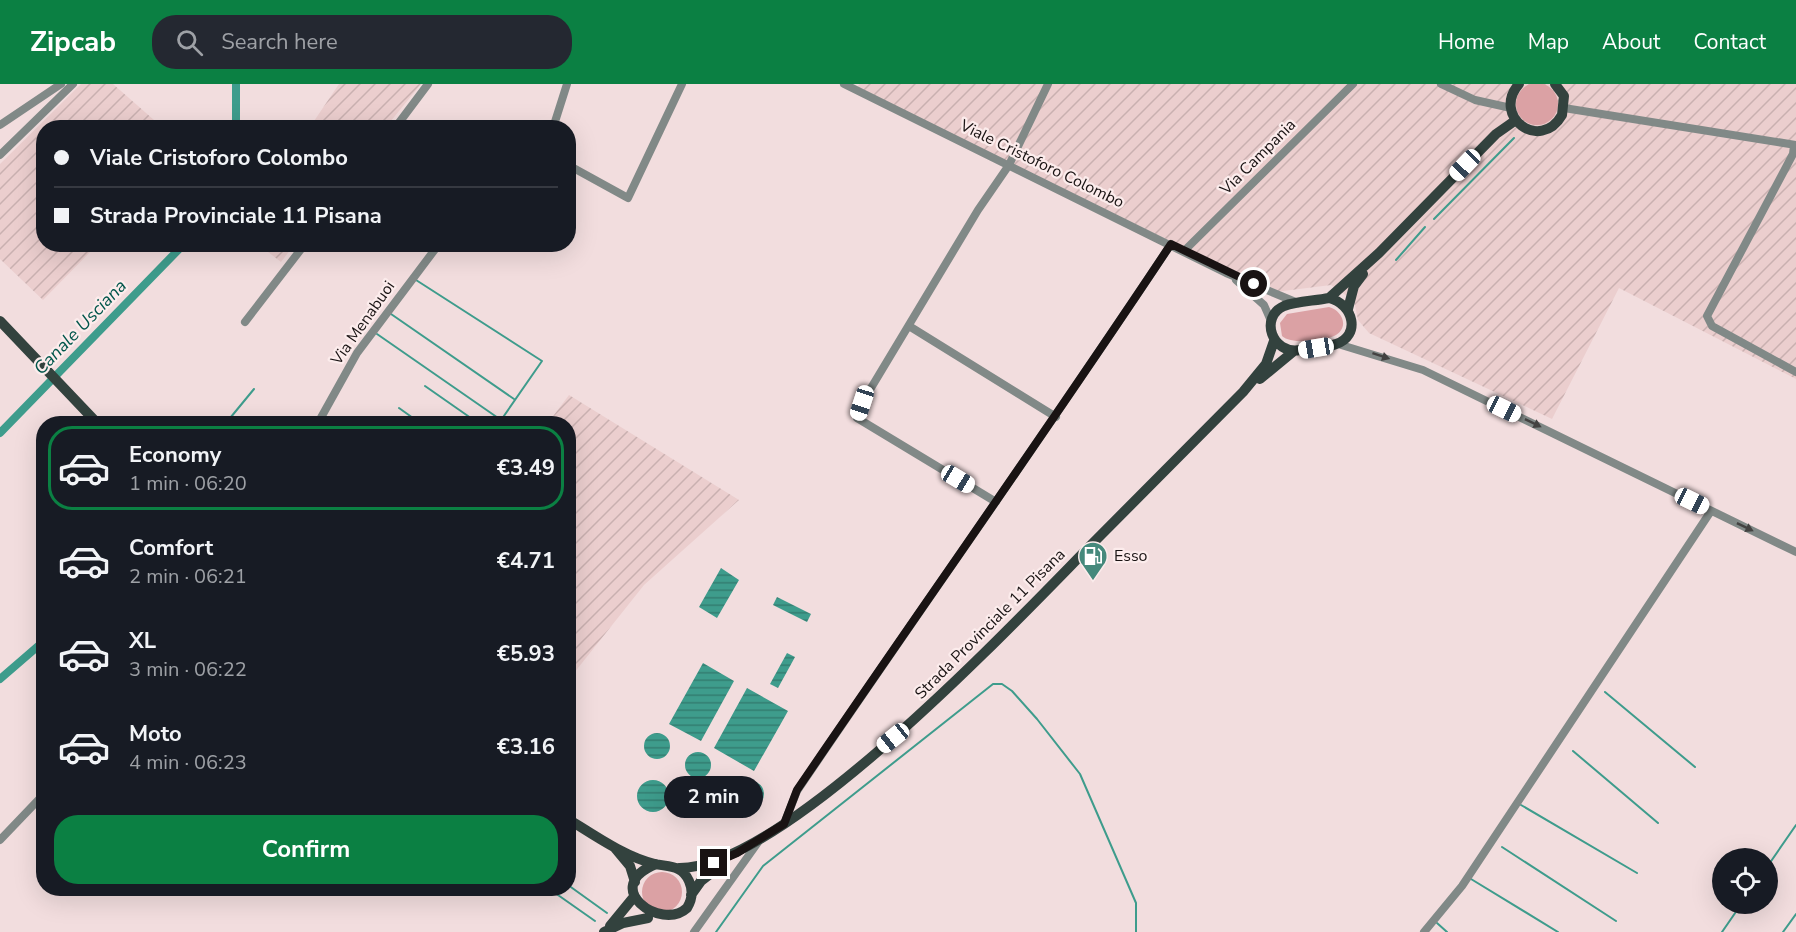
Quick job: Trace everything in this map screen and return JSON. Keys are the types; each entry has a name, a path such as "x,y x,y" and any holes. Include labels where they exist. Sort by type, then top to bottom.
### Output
{"main road":[{"path":"1520,84 1512,95 1511,108 1516,120 1527,129 1548,129 1559,121 1564,108 1564,96 1558,85"},
{"path":"1329,298 1379,253 1496,134 1516,120"},
{"path":"1338,344 1346,338 1350,330 1348,309 1354,286 1379,253"},
{"path":"1294,351 1282,348 1274,341 1271,321 1275,313 1283,306 1329,298 1341,301 1348,309"},
{"path":"2,323 90,416"},
{"name":"Strada Provinciale 11 Pisana","path":"678,868 700,867 737,853 759,841 837,784 928,708 1243,392 1266,364 1274,341"},
{"name":"Strada Provinciale 11 Pisana","path":"1243,392 1294,351 1338,344"},
{"path":"576,824 610,844 656,864 668,864 678,868 690,883 692,894 686,909 677,918 663,922 648,918 640,912 633,898"},
{"path":"610,844 630,866 635,882"},
{"name":"Strada Provinciale 11 Pisana","path":"692,894 701,881 737,853"},
{"path":"603,932 618,919 633,898 635,882 641,872 656,864"},
{"path":"603,932 623,923 648,918"}],"street":[{"path":"0,125 60,84"},
{"path":"0,155 73,84"},
{"path":"401,120 428,84"},
{"path":"556,120 567,84"},
{"path":"576,169 628,198 682,84"},
{"name":"Viale Cristoforo Colombo","path":"844,84 1184,250 1226,273 1298,303"},
{"path":"996,502 857,418 862,403 1009,165 1048,84"},
{"name":"Via Campania","path":"1184,250 1353,84"},
{"path":"1442,84 1475,100 1511,108"},
{"path":"1564,108 1795,145 1793,154 1707,316 1712,326 1796,371"},
{"path":"784,824 797,790 1056,417 1171,244"},
{"path":"245,322 299,252"},
{"name":"Via Menabuoi","path":"322,416 357,353 433,252"},
{"name":"Viale Cristoforo Colombo","path":"1226,273 1264,305 1271,321"},
{"path":"909,326 1056,417"},
{"path":"1338,344 1423,370 1796,552"},
{"path":"1424,932 1462,886 1711,510"},
{"path":"0,840 36,802"},
{"path":"694,932 759,841"}],"shaded area":[{"path":"1537,83 1552,89 1558,104 1552,119 1537,125 1522,119 1516,104 1522,89"},
{"path":"81,84 113,84 154,120 45,120"},
{"path":"339,84 421,84 392,120 315,120"},
{"path":"859,84 1796,84 1796,379 1619,288 1552,419 1369,333 1358,320 1354,301 1331,285 1275,292 857,89"},
{"path":"36,128 36,252 90,252 43,300 0,259 0,164"},
{"path":"268,252 289,252 281,262"},
{"path":"1329,307 1337,311 1343,323 1336,335 1309,341 1286,339 1282,336 1280,323 1287,314"},
{"path":"569,395 739,500 644,585 576,670 576,416 553,416"},
{"path":"721,568 739,580 717,618 699,607"},
{"path":"777,597 811,614 807,622 773,605"},
{"path":"787,653 795,657 778,688 770,684"},
{"path":"703,663 734,681 701,741 669,724"},
{"path":"747,688 788,711 754,771 714,748"},
{"path":"657,733 666,737 670,746 666,755 657,759 648,755 644,746 648,737"},
{"path":"698,752 707,756 711,765 707,774 698,778 689,774 685,765 689,756"},
{"path":"653,780 665,784 669,796 665,808 653,812 641,808 637,796 641,784"},
{"path":"751,781 760,785 764,794 760,803 751,807 742,803 738,794 742,785"},
{"path":"662,872 670,873 676,878 681,884 681,900 676,906 670,911 662,912 654,911 648,906 643,900 642,892 643,884 648,878 654,873"}],"waterway":[{"name":"Canale Usciana","path":"236,84 236,120"},
{"path":"1434,219 1514,138"},
{"path":"1396,260 1425,227"},
{"name":"Canale Usciana","path":"0,433 176,252"},
{"path":"416,280 542,361 504,416"},
{"path":"391,314 514,399"},
{"path":"377,334 495,416"},
{"path":"425,386 468,416"},
{"path":"232,416 254,389"},
{"path":"399,408 410,416"},
{"path":"0,679 36,648"},
{"path":"716,932 763,866 993,684 1002,684 1012,691 1080,774 1136,903 1136,932"},
{"path":"1605,692 1695,767"},
{"path":"1573,751 1658,823"},
{"path":"1521,805 1637,873"},
{"path":"1778,851 1796,825"},
{"path":"1502,847 1616,921"},
{"path":"1471,879 1558,932"},
{"path":"576,891 607,913"},
{"path":"559,896 595,921"},
{"path":"1722,932 1734,914"},
{"path":"1783,932 1796,914"},
{"path":"1437,923 1447,932"}],"place":[{"name":"Esso","path":"1093,582"}],"route":[{"path":"714,863 759,841 784,824 797,790 958,553 1028,459 1171,244 1226,273 1254,284"}]}
